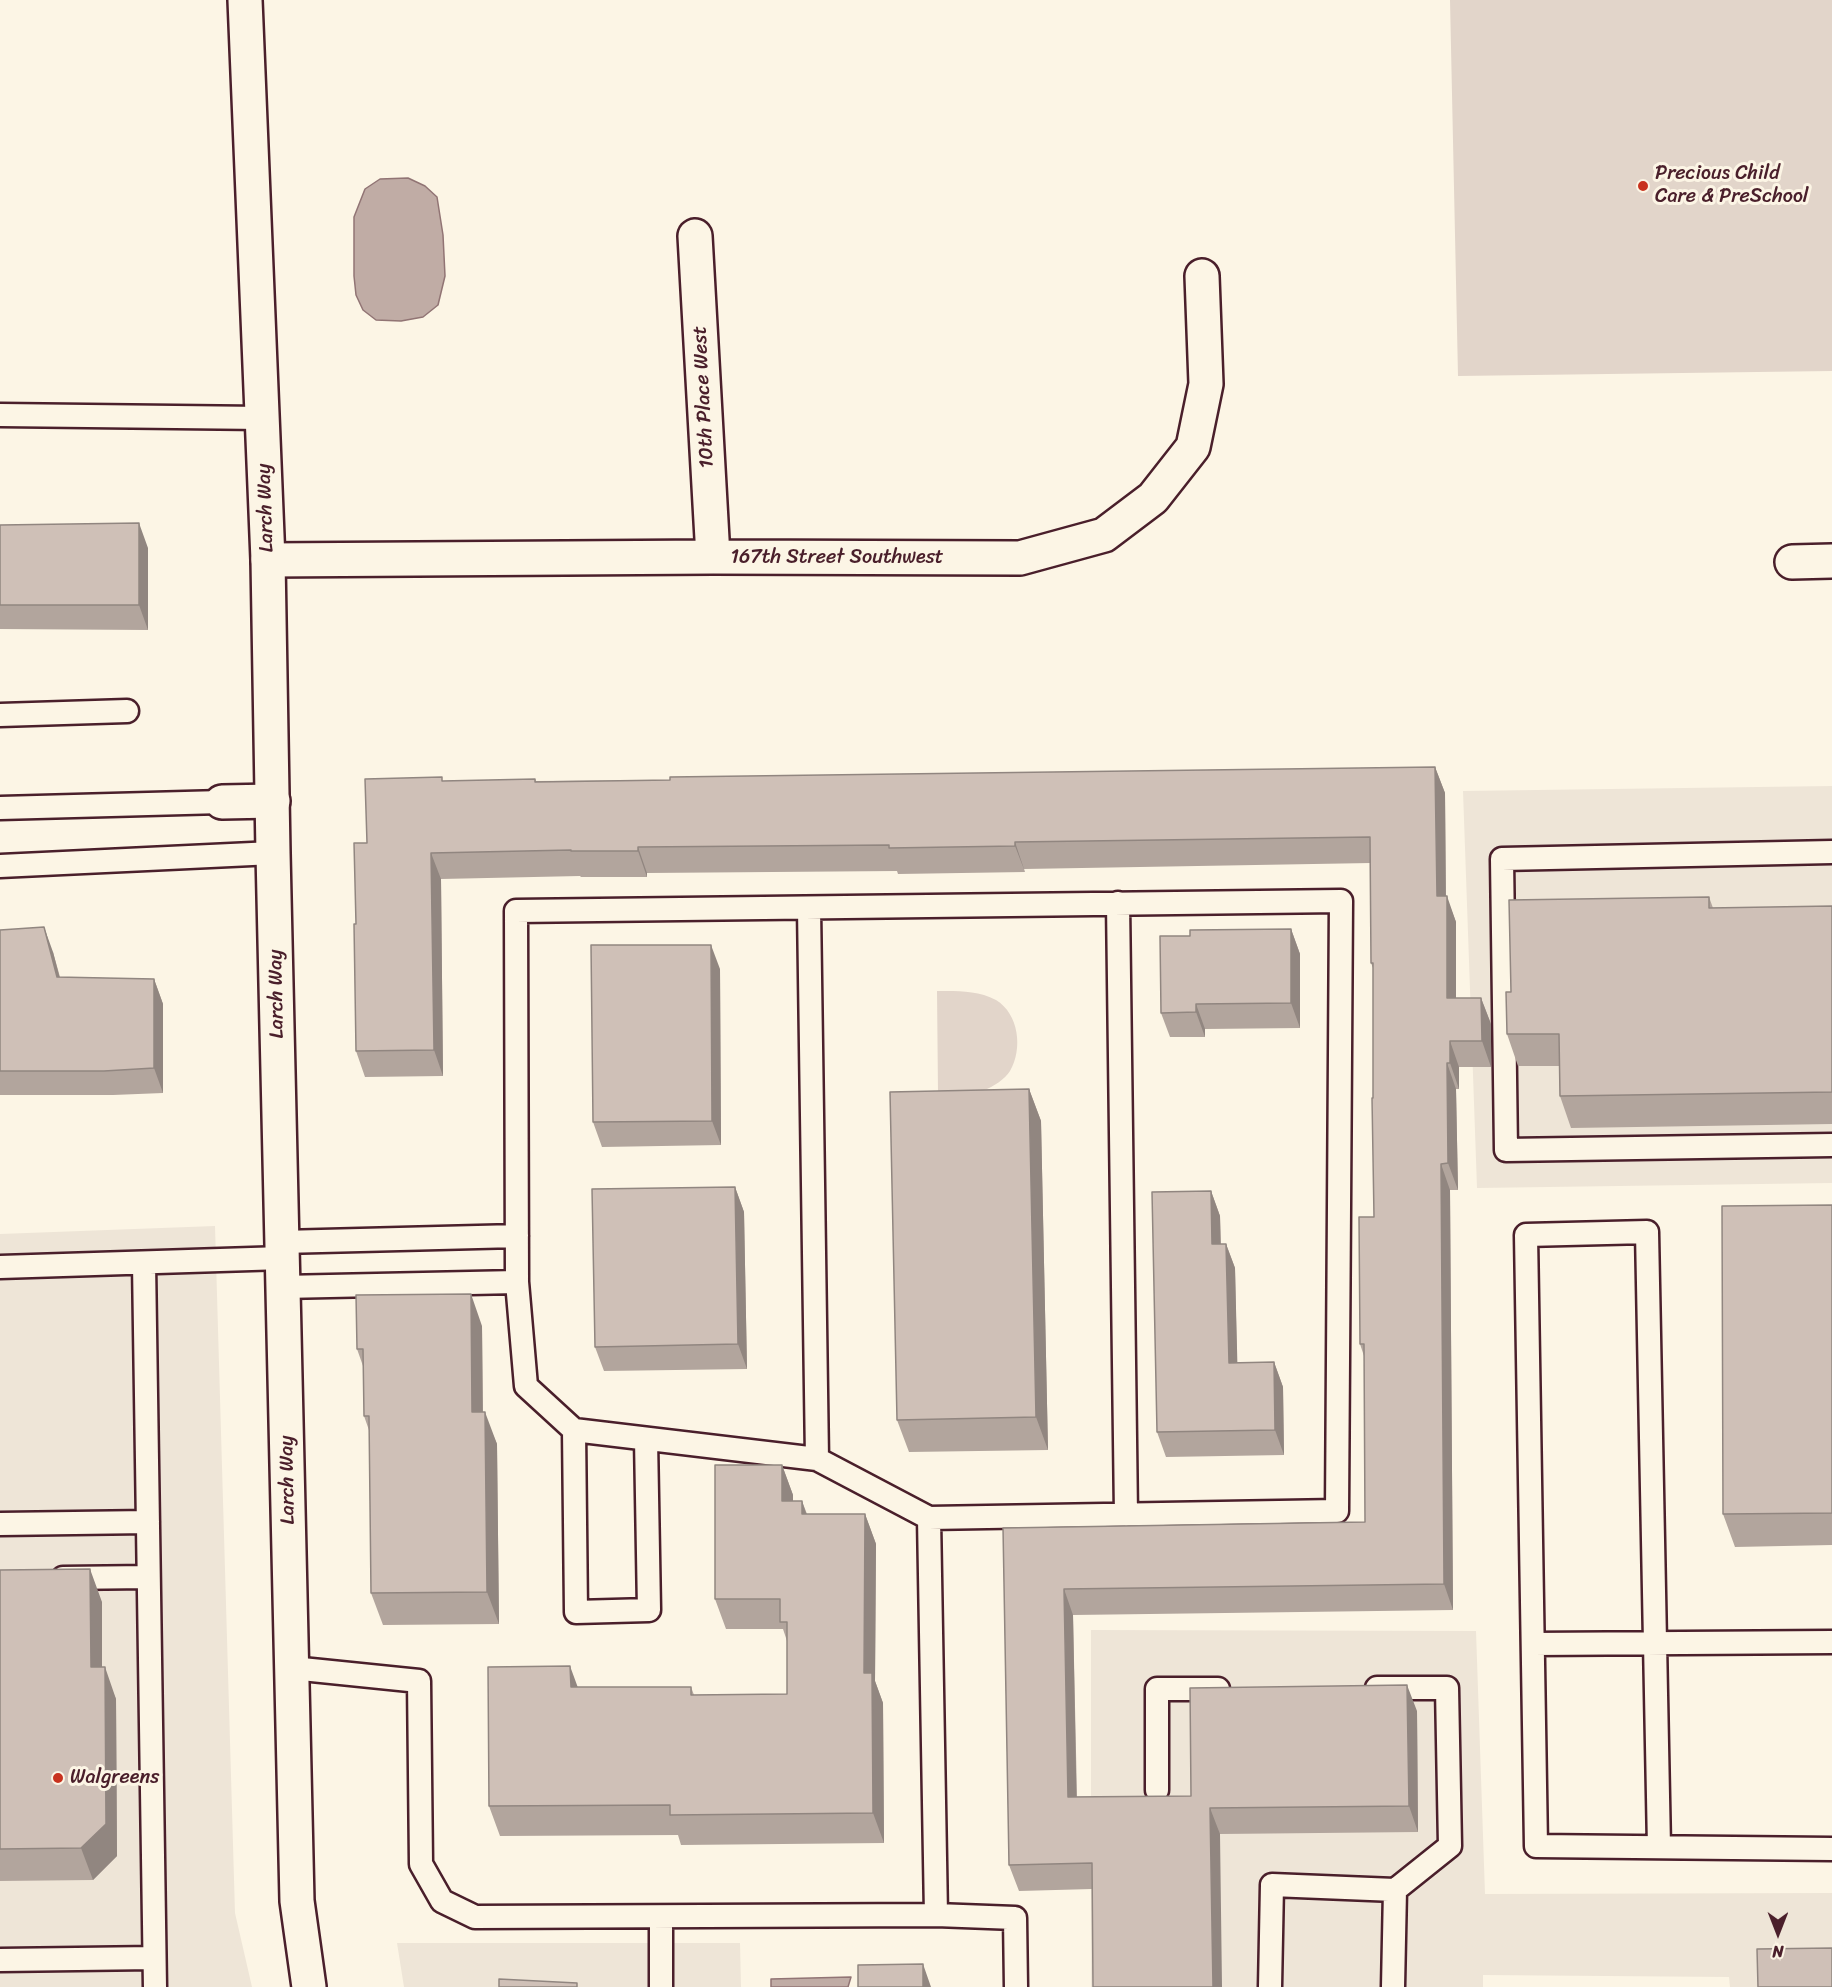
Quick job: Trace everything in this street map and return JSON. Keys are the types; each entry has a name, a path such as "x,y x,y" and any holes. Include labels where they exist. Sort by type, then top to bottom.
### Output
{"main road":[{"name":"Larch Way","path":"245,0 268,560 297,1901 309,1987"},
{"name":"10th Place West","path":"696,236 712,557"},
{"name":"167th Street Southwest","path":"268,560 712,557 1020,558 1104,535 1153,498 1193,447 1206,384 1202,276"},
{"path":"1792,562 1832,561"},
{"path":"222,802 273,801"}],"lane":[{"path":"0,415 263,418"},
{"path":"0,715 127,711"},
{"path":"0,808 222,802"},
{"path":"1832,852 1502,859 1506,1150 1832,1145"},
{"path":"0,866 273,853"},
{"path":"1341,901 1337,1511 929,1518 817,1459 574,1430 526,1386 517,1282 516,911 809,908 1341,901"},
{"path":"1118,903 1126,1515"},
{"path":"809,908 817,1459"},
{"path":"1659,1847 1647,1232 1526,1235 1536,1846 1832,1849"},
{"path":"283,1262 517,1236"},
{"path":"0,1267 283,1262 517,1282"},
{"path":"144,1263 155,1987"},
{"path":"574,1430 576,1612 649,1610 646,1439"},
{"path":"929,1518 936,1915"},
{"path":"0,1524 148,1522"},
{"path":"44,1578 148,1577"},
{"path":"1533,1644 1832,1642"},
{"path":"292,1668 419,1681 421,1864 442,1901 475,1917 936,1915 1015,1918 1016,1987"},
{"path":"1270,1987 1272,1885 1395,1890 1450,1846 1447,1688 1354,1688"},
{"path":"1157,1790 1157,1689 1238,1689"},
{"path":"1393,1987 1395,1890"},
{"path":"661,1917 661,1987"},
{"path":"0,1960 154,1958"}],"shaded area":[{"name":"Precious Child Care & PreSchool","path":"1450,0 1832,0 1832,371 1458,376"},
{"path":"408,178 425,186 437,197 443,235 445,276 438,305 423,317 401,321 376,320 363,310 356,295 354,217 365,189 380,179"},
{"path":"1832,786 1832,1183 1477,1188 1463,791"},
{"path":"937,991 982,994 996,1000 1010,1014 1016,1032 1017,1053 1010,1071 995,1085 973,1092 938,1092"},
{"path":"215,1226 235,1913 252,1987 0,1987 0,1234"},
{"path":"1091,1630 1476,1631 1485,1894 1832,1893 1832,1987 1730,1987 1729,1977 1483,1975 1483,1987 1091,1987"},
{"path":"397,1943 740,1943 741,1987 404,1987"},
{"path":"851,1977 848,1987 771,1987 771,1979"}],"building":[{"path":"139,523 139,605 0,605 0,525"},
{"path":"1435,767 1437,896 1447,896 1447,998 1481,998 1482,1041 1450,1041 1450,1063 1447,1063 1448,1163 1441,1164 1444,1584 1064,1589 1068,1797 1191,1796 1190,1688 1407,1685 1409,1806 1210,1808 1213,1987 1093,1987 1092,1863 1009,1865 1003,1528 1365,1522 1364,1344 1360,1344 1359,1217 1374,1217 1370,837 1015,842 1015,846 638,847 638,851 431,853 434,1050 356,1051 354,843 367,843 365,779 442,777 442,781 535,779 535,782 670,780 670,777"},
{"path":"1709,897 1709,908 1832,906 1832,1092 1560,1096 1559,1034 1507,1034 1506,992 1511,992 1509,900"},
{"path":"44,927 57,977 154,979 154,1068 104,1071 0,1071 0,930"},
{"path":"1291,929 1291,1003 1196,1004 1196,1012 1161,1013 1160,936 1190,936 1190,930"},
{"path":"591,945 711,945 712,1121 593,1122"},
{"path":"1029,1089 1036,1417 897,1420 890,1092"},
{"path":"735,1187 738,1344 595,1347 592,1189"},
{"path":"1211,1191 1212,1244 1226,1244 1229,1363 1274,1362 1275,1430 1157,1432 1152,1192"},
{"path":"1832,1205 1832,1513 1723,1514 1722,1206"},
{"path":"471,1294 472,1412 485,1412 487,1592 371,1593 369,1416 364,1416 363,1349 357,1349 356,1295"},
{"path":"715,1465 782,1465 782,1501 802,1501 802,1514 865,1514 864,1673 872,1673 873,1813 670,1815 670,1805 489,1806 488,1667 570,1666 571,1687 691,1687 691,1695 787,1694 787,1622 780,1622 780,1599 715,1599"},
{"name":"Walgreens","path":"90,1569 91,1667 105,1667 106,1824 81,1848 0,1849 0,1570"},
{"path":"1832,1948 1832,1987 1758,1987 1757,1949"},
{"path":"923,1964 923,1987 858,1987 858,1965"},
{"path":"499,1979 577,1983 577,1987 499,1987"}],"place":[{"name":"Precious Child Care & PreSchool","path":"1643,186"},
{"name":"Walgreens","path":"58,1778"}]}
